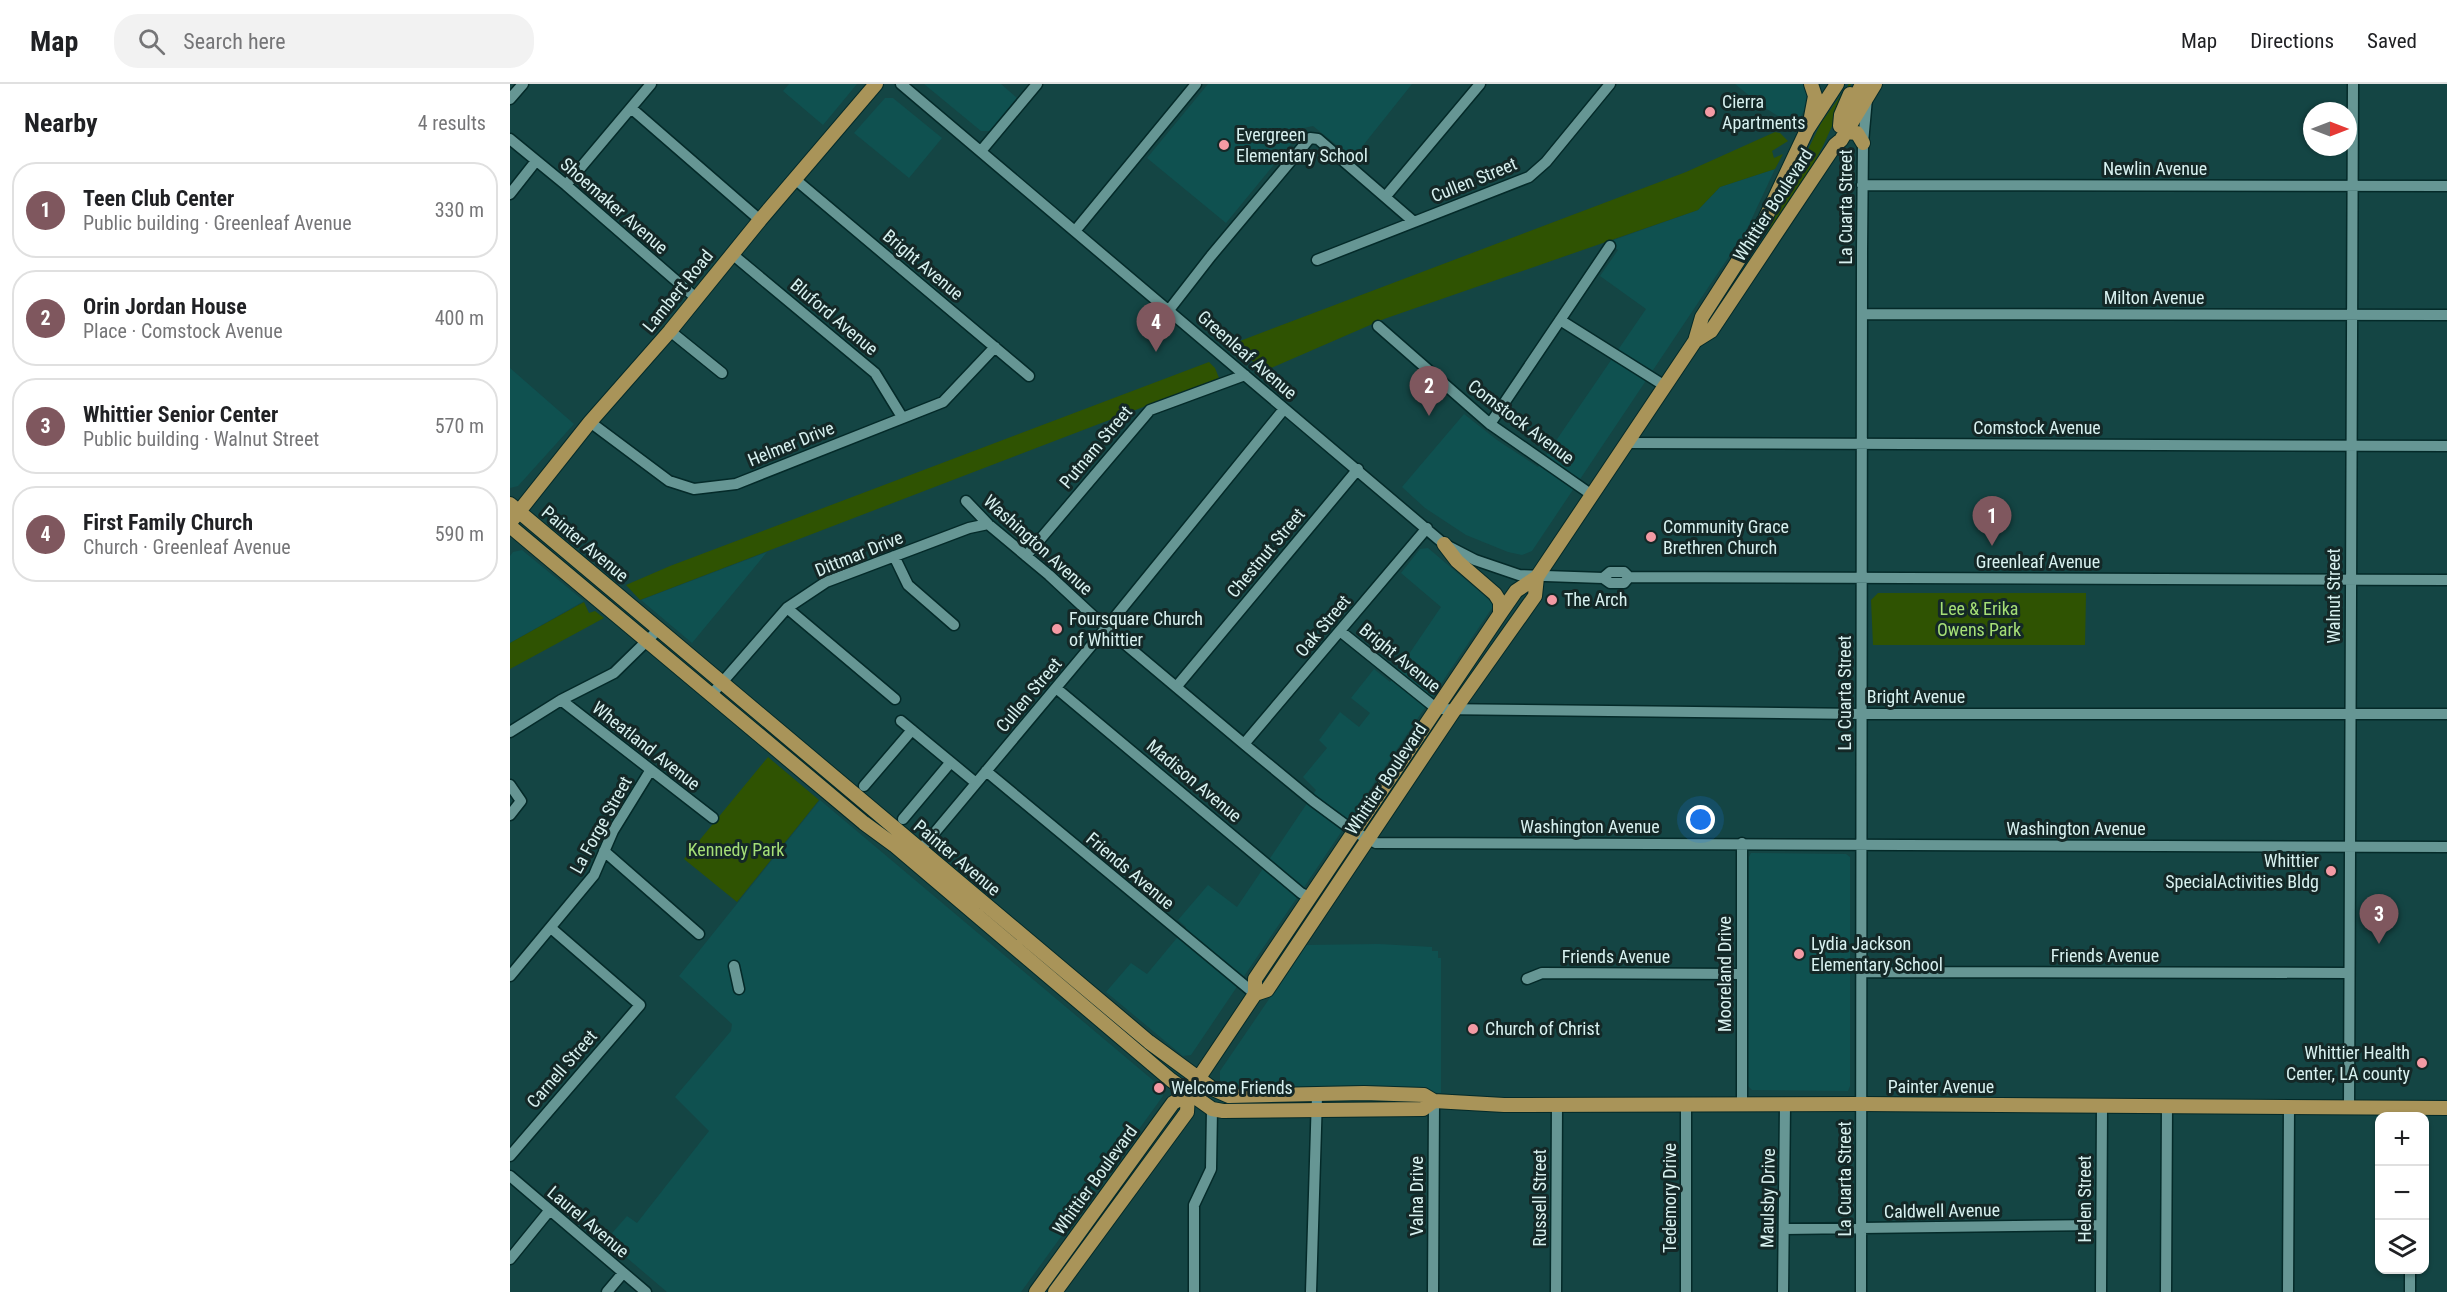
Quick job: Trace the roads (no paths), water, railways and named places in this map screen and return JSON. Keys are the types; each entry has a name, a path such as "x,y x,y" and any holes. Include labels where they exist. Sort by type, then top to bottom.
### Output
{"main road":[{"name":"Lambert Road","path":"512,516 876,84"},
{"path":"1807,130 1815,100 1811,84"},
{"name":"Whittier Boulevard","path":"1036,1292 1173,1103 1188,1094 1255,994 1255,979 1500,614 1516,591 1537,577 1695,341 1702,317 1765,219 1807,130 1837,84"},
{"path":"1855,84 1841,115 1843,129 1857,132 1863,142"},
{"name":"Whittier Boulevard","path":"1695,341 1712,330 1834,145 1868,88"},
{"name":"Painter Avenue","path":"512,516 658,630 716,688 915,856 988,907 1156,1048 1213,1089 1228,1096 1317,1096 1364,1093 1424,1095 1434,1101 1504,1105 1862,1104 2349,1107 2411,1112 2447,1108"},
{"name":"Painter Avenue","path":"512,516 647,641 716,688"},
{"path":"1444,544 1457,561 1495,594 1500,602 1500,614"},
{"name":"Whittier Boulevard","path":"1255,994 1267,990 1455,709 1535,596 1537,577"},
{"name":"Painter Avenue","path":"915,856 945,889 1188,1094 1212,1109 1223,1111 1424,1109 1434,1101"},
{"path":"945,889 955,889 978,908 988,907"},
{"name":"Whittier Boulevard","path":"1056,1292 1187,1112 1188,1094"}],"street":[{"path":"510,99 523,84"},
{"path":"566,185 651,84"},
{"name":"Greenleaf Avenue","path":"901,84 1444,544 1475,560 1502,570 1537,577 1603,578 1610,572 1624,572 1629,577 2447,580"},
{"path":"981,151 1037,84"},
{"path":"1075,231 1196,84"},
{"path":"1386,196 1480,84"},
{"name":"Cullen Street","path":"1317,260 1529,177 1546,162 1610,84"},
{"name":"Walnut Street","path":"2349,1107 2353,84"},
{"name":"La Cuarta Street","path":"1861,1292 1862,185 1868,88"},
{"path":"631,108 760,220"},
{"path":"1169,310 1310,138 1318,139 1414,222"},
{"name":"Shoemaker Avenue","path":"510,139 696,298"},
{"path":"510,194 536,162"},
{"name":"Bright Avenue","path":"796,180 1029,376"},
{"name":"Newlin Avenue","path":"1862,185 2447,186"},
{"path":"1490,424 1610,246"},
{"name":"Bluford Avenue","path":"732,254 875,373 902,417"},
{"name":"Milton Avenue","path":"1862,314 2447,315"},
{"path":"1560,320 1665,386"},
{"name":"Comstock Avenue","path":"1378,326 1490,424 1592,495"},
{"path":"670,331 722,373"},
{"name":"Helmer Drive","path":"590,422 669,481 694,489 736,484 943,402 995,347"},
{"name":"Putnam Street","path":"1026,556 1150,410 1245,375"},
{"name":"Cullen Street","path":"915,856 1106,628 1284,409"},
{"name":"Comstock Avenue","path":"1627,443 2447,446"},
{"name":"Chestnut Street","path":"1177,686 1358,469"},
{"name":"Washington Avenue","path":"966,501 988,525 1244,744 1354,832 1376,843 2447,847"},
{"name":"Dittmar Drive","path":"716,688 787,608 826,582 969,528 988,525"},
{"name":"Oak Street","path":"1244,744 1427,528"},
{"path":"894,556 908,585 954,625"},
{"path":"787,608 895,699"},
{"path":"510,732 561,700 614,673 658,630"},
{"name":"Bright Avenue","path":"1340,631 1437,709 1861,714 2447,714"},
{"name":"Madison Avenue","path":"1056,688 1301,893 1311,898"},
{"name":"Wheatland Avenue","path":"561,700 712,818"},
{"path":"901,721 976,783"},
{"path":"864,786 912,730"},
{"path":"903,819 950,763"},
{"name":"La Forge Street","path":"510,976 594,875 613,831 650,771"},
{"name":"Friends Avenue","path":"986,771 1255,994"},
{"path":"510,785 521,801 510,814"},
{"name":"Mooreland Drive","path":"1742,843 1742,1105"},
{"path":"604,851 699,934"},
{"name":"Carnell Street","path":"510,1156 640,1005 551,928"},
{"path":"734,966 739,989"},
{"name":"Friends Avenue","path":"1861,972 2349,973"},
{"name":"Friends Avenue","path":"1527,979 1542,973 1741,974"},
{"path":"1311,1292 1317,1096"},
{"name":"Valna Drive","path":"1433,1292 1434,1101"},
{"name":"Russell Street","path":"1556,1292 1557,1105"},
{"name":"Tedemory Drive","path":"1686,1105 1686,1292"},
{"name":"Maulsby Drive","path":"1784,1292 1785,1105"},
{"name":"Helen Street","path":"2101,1292 2102,1106"},
{"path":"2166,1292 2167,1107"},
{"path":"2288,1292 2289,1107"},
{"path":"1194,1292 1194,1205 1211,1169 1212,1109"},
{"name":"Laurel Avenue","path":"510,1176 549,1212 646,1292"},
{"path":"510,1259 549,1212"},
{"name":"Caldwell Avenue","path":"1784,1229 2101,1225"},
{"path":"607,1292 623,1273"},
{"path":"2410,1274 2410,1292"}],"place":[{"name":"Cierra Apartments","path":"1710,112"},
{"name":"Evergreen Elementary School","path":"1224,145"},
{"name":"First Family Church","path":"1156,352"},
{"name":"Orin Jordan House","path":"1429,416"},
{"name":"Community Grace Brethren Church","path":"1651,537"},
{"name":"Teen Club Center","path":"1992,546"},
{"name":"The Arch","path":"1552,600"},
{"name":"Foursquare Church of Whittier","path":"1057,629"},
{"name":"Whittier SpecialActivities Bldg","path":"2331,871"},
{"name":"Whittier Senior Center","path":"2379,944"},
{"name":"Lydia Jackson Elementary School","path":"1799,954"},
{"name":"Church of Christ","path":"1473,1029"},
{"name":"Whittier Health Center, LA county","path":"2422,1063"},
{"name":"Welcome Friends","path":"1159,1088"}],"park label":[{"name":"Lee & Erika Owens Park","path":"1979,619"},
{"name":"Kennedy Park","path":"736,850"}]}
